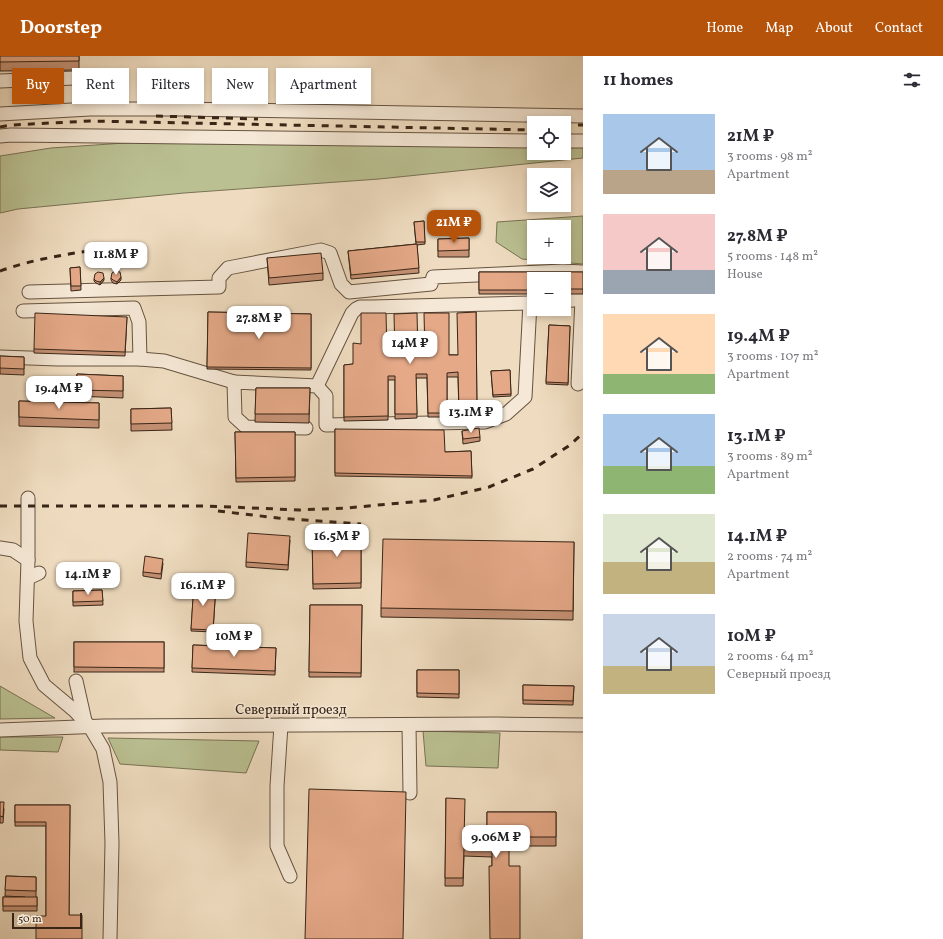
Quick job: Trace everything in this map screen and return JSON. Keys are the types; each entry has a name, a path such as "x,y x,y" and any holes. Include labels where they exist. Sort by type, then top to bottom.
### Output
{"street":[{"path":"0,81 72,78"},
{"path":"0,114 90,109 180,109 583,116"},
{"path":"0,136 527,140"},
{"path":"571,141 583,141"},
{"path":"29,292 219,287 219,278 228,268 322,250 330,253 342,284 349,292 431,284 433,277 563,271 583,272"},
{"path":"571,300 582,299 578,384"},
{"path":"317,386 352,313 360,307 372,312 406,312 435,311 466,304 527,303"},
{"path":"466,304 466,317"},
{"path":"23,311 134,308 139,322 140,359"},
{"path":"0,357 140,359 164,361 234,382 317,386 326,396 326,425 467,419 485,422 506,414 525,397 531,316"},
{"path":"234,382 235,417 246,428 306,428"},
{"path":"28,498 28,560 34,576 26,620 30,658 44,685 75,711 87,724 102,749 110,782 112,843 110,939"},
{"path":"0,548 13,550 28,560"},
{"path":"76,681 87,724"},
{"name":"Северный проезд","path":"0,730 87,724 583,725"},
{"path":"281,725 276,806 277,846 290,876"},
{"path":"409,725 410,793"}],"green space":[{"path":"169,140 527,143 527,160 564,160 379,179 184,193 18,209 0,213 0,156 51,148"},
{"path":"571,143 583,143 583,158 571,159"},
{"path":"583,216 583,264 571,263 571,220 527,220 527,259 522,259 496,242 497,222"},
{"path":"0,686 55,718 0,719"},
{"path":"423,731 500,733 498,768 426,766"},
{"path":"0,737 63,737 58,752 0,750"},
{"path":"108,738 259,741 246,773 120,764"}],"building":[{"path":"0,56 79,56 79,61 0,62"},
{"path":"424,221 425,242 416,242 414,222"},
{"path":"469,238 469,250 438,251 438,239"},
{"path":"417,244 419,268 351,275 348,251"},
{"path":"321,253 323,273 269,278 267,258"},
{"path":"80,267 81,286 71,286 70,268"},
{"path":"115,271 120,272 121,277 117,282 111,278 112,273"},
{"path":"98,272 103,273 104,278 100,282 94,279 95,274"},
{"path":"479,272 527,272 527,290 479,290"},
{"path":"571,272 583,272 583,289 571,289"},
{"path":"208,312 311,314 311,368 207,367"},
{"path":"476,312 477,411 459,411 458,372 447,373 447,413 428,413 427,374 416,374 417,414 395,414 395,376 388,376 388,416 344,417 344,365 353,364 353,343 361,344 361,313 386,313 387,354 395,354 394,314 417,313 418,355 425,355 424,313 449,313 449,355 458,355 457,313"},
{"path":"35,313 127,317 125,352 34,349"},
{"path":"549,325 570,326 568,383 546,382"},
{"path":"0,356 24,357 24,369 0,368"},
{"path":"510,370 511,394 493,395 491,371"},
{"path":"77,374 123,376 123,391 76,390"},
{"path":"256,388 310,388 309,414 255,414"},
{"path":"19,401 99,403 99,420 19,417"},
{"path":"171,408 172,423 131,424 131,409"},
{"path":"479,428 480,437 463,439 462,431"},
{"path":"335,429 444,430 445,452 471,451 472,476 335,473"},
{"path":"235,432 295,432 295,477 236,478"},
{"path":"248,533 290,536 288,565 246,562"},
{"path":"361,533 361,583 313,584 312,534"},
{"path":"383,539 574,542 573,611 381,608"},
{"path":"145,556 163,559 161,574 143,572"},
{"path":"89,563 108,563 108,574 89,574"},
{"path":"194,583 216,585 213,630 191,629"},
{"path":"102,590 103,601 73,602 73,591"},
{"path":"310,605 362,605 361,673 309,672"},
{"path":"74,642 164,642 164,668 74,667"},
{"path":"193,645 276,648 275,671 192,668"},
{"path":"417,670 459,670 459,694 417,693"},
{"path":"523,685 574,686 573,701 523,700"},
{"path":"309,789 406,792 403,939 305,939"},
{"path":"446,798 465,799 464,839 492,840 492,837 487,837 487,812 556,812 556,837 509,837 509,866 520,866 520,939 490,939 489,866 492,866 492,848 464,848 463,878 445,878"},
{"path":"0,802 4,802 3,817 0,816"},
{"path":"15,805 70,805 69,915 82,915 82,939 36,939 36,916 46,916 46,822 15,822"},
{"path":"6,876 36,877 36,891 5,890"},
{"path":"3,897 37,897 37,906 3,906"}],"railway":[{"path":"156,116 258,119"},
{"path":"0,127 90,121 527,130"},
{"path":"571,125 583,125"},
{"path":"0,271 30,262 123,246"},
{"path":"0,506 207,506 299,510 346,508 434,500 489,487 533,469 570,445 583,433"},
{"path":"218,511 278,518 361,524"}]}
